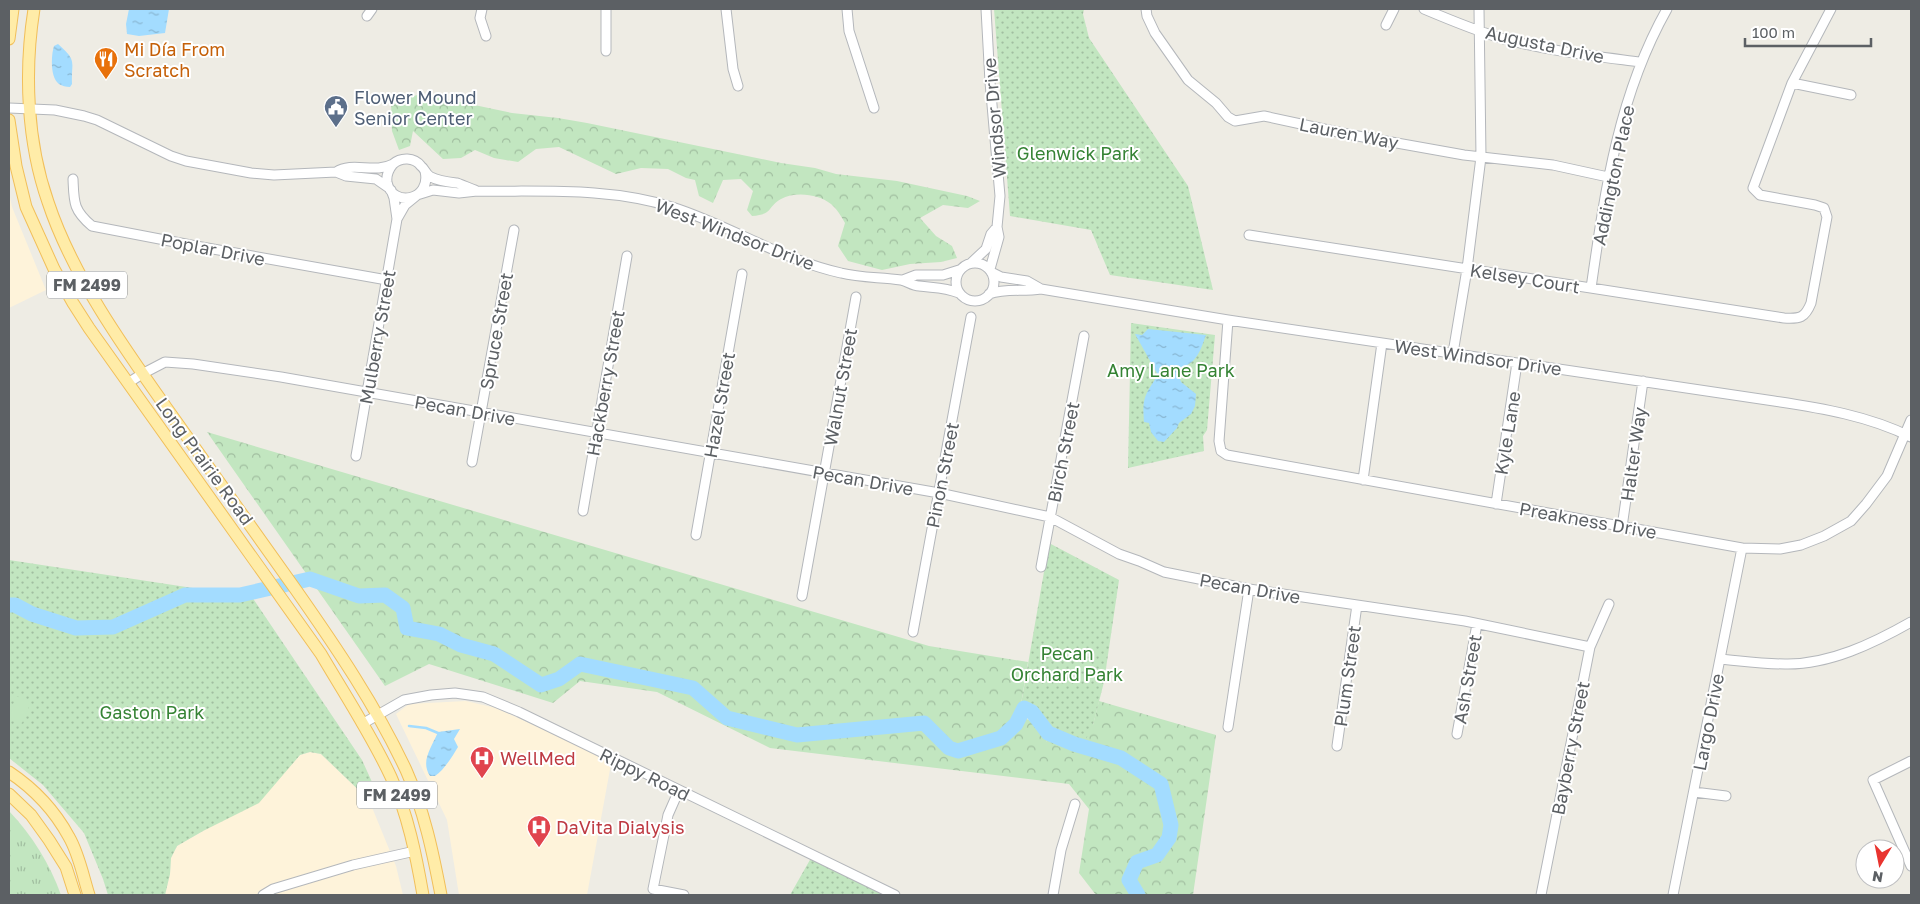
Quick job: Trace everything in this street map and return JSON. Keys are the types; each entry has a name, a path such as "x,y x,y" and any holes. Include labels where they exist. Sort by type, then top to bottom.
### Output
{"main road":[{"path":"9,39 13,9"},
{"name":"Long Prairie Road","path":"34,9 29,40 31,126 48,202 74,262 142,374 335,645 377,716 406,771 429,835 440,895"},
{"name":"Long Prairie Road","path":"9,120 16,166 26,207 54,269 89,328 321,654 391,778 413,839 423,895"},
{"path":"9,772 51,810 70,838 89,895"},
{"path":"9,794 35,820 66,867 75,895"},
{"path":"66,867 78,862"}],"street":[{"path":"482,9 480,18 486,36"},
{"path":"606,9 606,51"},
{"path":"726,9 733,69 738,86"},
{"path":"847,9 850,31 874,108"},
{"name":"Windsor Drive","path":"986,9 1000,196 997,228 999,237 990,270"},
{"name":"Lauren Way","path":"1146,9 1147,16 1155,33 1188,80 1216,103 1221,112 1235,121 1264,116 1352,135 1481,157 1553,165 1608,177"},
{"path":"1386,25 1394,9"},
{"name":"Augusta Drive","path":"1424,9 1509,40 1558,50 1640,62"},
{"path":"1453,353 1467,269 1481,157 1479,9"},
{"name":"Addington Place","path":"1591,288 1608,177 1619,128 1640,62 1667,9"},
{"path":"1831,9 1792,83 1851,95"},
{"name":"Kelsey Court","path":"1249,235 1784,318 1801,317 1806,314 1810,303 1827,217 1824,208 1760,195 1753,188 1792,83"},
{"path":"9,108 30,108"},
{"name":"West Windsor Drive","path":"30,108 55,110 91,118 150,147 186,161 251,173 274,175 336,172 346,176 376,179 394,194 404,198 433,190 459,194 477,191 594,192 638,198 704,218 755,242 840,273 868,278 903,280 916,286 944,287 959,293 968,300 974,301 985,298 989,294 1002,290 1027,291 1041,289 1228,320 1825,409 1868,420 1908,436"},
{"name":"West Windsor Drive","path":"336,172 344,166 377,169 406,159 417,162 432,178 459,184 477,191"},
{"path":"390,189 387,179 388,173 395,163"},
{"path":"416,195 424,188 426,183 425,172"},
{"name":"Poplar Drive","path":"73,179 75,206 80,216 92,226 387,280"},
{"name":"Mulberry Street","path":"390,189 394,198 397,219"},
{"name":"Mulberry Street","path":"356,456 397,219 407,202 416,195"},
{"name":"Windsor Drive","path":"971,263 986,249 992,234 997,228"},
{"name":"Spruce Street","path":"472,462 514,230"},
{"name":"Hackberry Street","path":"583,511 627,256"},
{"name":"West Windsor Drive","path":"903,280 916,275 943,275 959,270 971,263 980,264 1001,278 1027,281 1041,289"},
{"path":"959,270 956,279 959,293"},
{"path":"989,294 993,286 990,270"},
{"name":"Hazel Street","path":"696,535 742,274"},
{"name":"Walnut Street","path":"802,596 856,296"},
{"name":"Pinon Street","path":"913,632 971,317"},
{"name":"Preakness Drive","path":"1228,320 1219,441 1221,452 1234,457 1742,548 1780,549 1801,545 1824,536 1851,521 1887,476 1908,436 1911,420"},
{"name":"Birch Street","path":"1041,567 1084,336"},
{"path":"1363,480 1382,343"},
{"name":"Pecan Drive","path":"128,383 165,362 192,364 281,377 939,493 1050,517 1119,554 1139,561 1155,570 1249,589 1430,615 1590,647"},
{"name":"Kyle Lane","path":"1496,504 1517,363"},
{"name":"Halter Way","path":"1622,527 1643,381"},
{"name":"Largo Drive","path":"1673,895 1742,548"},
{"path":"1228,727 1249,589"},
{"name":"Bayberry Street","path":"1541,895 1590,647 1609,604"},
{"name":"Plum Street","path":"1338,746 1357,606"},
{"path":"1720,660 1787,664 1822,660 1860,648 1911,622"},
{"name":"Ash Street","path":"1457,734 1477,624"},
{"name":"Rippy Road","path":"362,724 404,700 431,694 454,693 483,697 519,712 895,895"},
{"path":"1911,761 1873,780 1911,866"},
{"path":"679,790 668,815 653,889 684,895"},
{"path":"1694,792 1726,796"},
{"path":"1053,895 1061,850 1075,804"},
{"path":"263,895 273,889 354,865 415,851"}],"shaded area":[{"path":"9,192 12,207 46,290 9,308"},
{"path":"466,701 496,708 579,746 611,764 587,895 459,895 447,820 396,714 409,704"},
{"path":"310,752 321,754 369,800 396,866 403,895 165,895 170,874 171,858 177,846 203,831 292,764 300,755"}],"green space":[{"name":"Glenwick Park","path":"994,9 1084,9 1083,14 1089,38 1188,186 1213,290 1110,275 1091,230 1010,216"},
{"path":"422,94 512,113 587,123 781,163 815,168 836,174 897,181 967,196 980,201 968,208 943,205 920,218 936,236 952,246 957,258 941,262 910,264 882,270 848,261 838,246 845,223 831,204 814,196 793,195 776,202 764,214 752,216 747,210 753,191 741,179 723,180 713,203 699,196 695,180 686,178 668,169 641,168 616,174 559,147 536,149 518,162 494,158 475,150 461,158 443,159 413,131 410,146 399,150 392,131 391,101"},
{"name":"Amy Lane Park","path":"1131,323 1215,335 1207,430 1203,436 1204,451 1128,468"},
{"path":"207,432 929,646 1028,662 1019,716 1029,720 1036,726 1047,742 1093,725 1099,701 1216,735 1193,895 1096,895 1079,873 1089,809 1069,784 770,748 657,692 580,681 553,703 429,664 385,686"},
{"name":"Pecan Orchard Park","path":"1049,543 1119,580 1104,682 1093,725 1078,755 1047,742 1039,728 1028,718 1019,716"},
{"name":"Gaston Park","path":"9,560 252,597 362,760 372,782 369,800 321,754 310,752 300,755 259,803 177,846 171,858 170,874 165,895 108,895 84,833 43,785 9,758"},
{"path":"16,696 31,702 22,723 9,718"},
{"path":"9,811 40,850 61,895 9,895"},
{"path":"811,858 892,895 790,895"}],"water":[{"path":"129,9 169,9 165,33 139,36 127,34 126,24"},
{"path":"58,44 71,58 72,84 70,87 59,84 54,77 52,55 54,46"},
{"path":"1148,329 1206,335 1195,359 1182,367 1178,374 1181,382 1196,394 1195,406 1191,414 1179,423 1177,428 1164,442 1158,441 1151,432 1149,423 1144,422 1145,397 1158,375 1135,334 1142,335"},
{"path":"460,729 454,739 458,747 453,755 445,767 435,776 430,776 426,765 427,759 438,732"}],"waterway":[{"path":"9,605 15,605 32,614 76,628 113,627 185,595 240,595 310,579 359,596 385,595 403,608 407,628 439,634 461,645 494,654 541,685 559,679 580,664 693,688 727,718 797,735 924,723 949,748 958,751 1001,738 1016,724 1024,708 1032,712 1048,733 1074,744 1121,758 1161,784 1171,825 1169,838 1157,855 1137,862 1129,880 1138,895"},
{"path":"409,726 426,728 438,733"}],"place":[{"name":"Mi Día From Scratch","path":"106,80"},
{"name":"Flower Mound Senior Center","path":"336,128"},
{"name":"WellMed","path":"482,779"},
{"name":"DaVita Dialysis","path":"539,848"}]}
